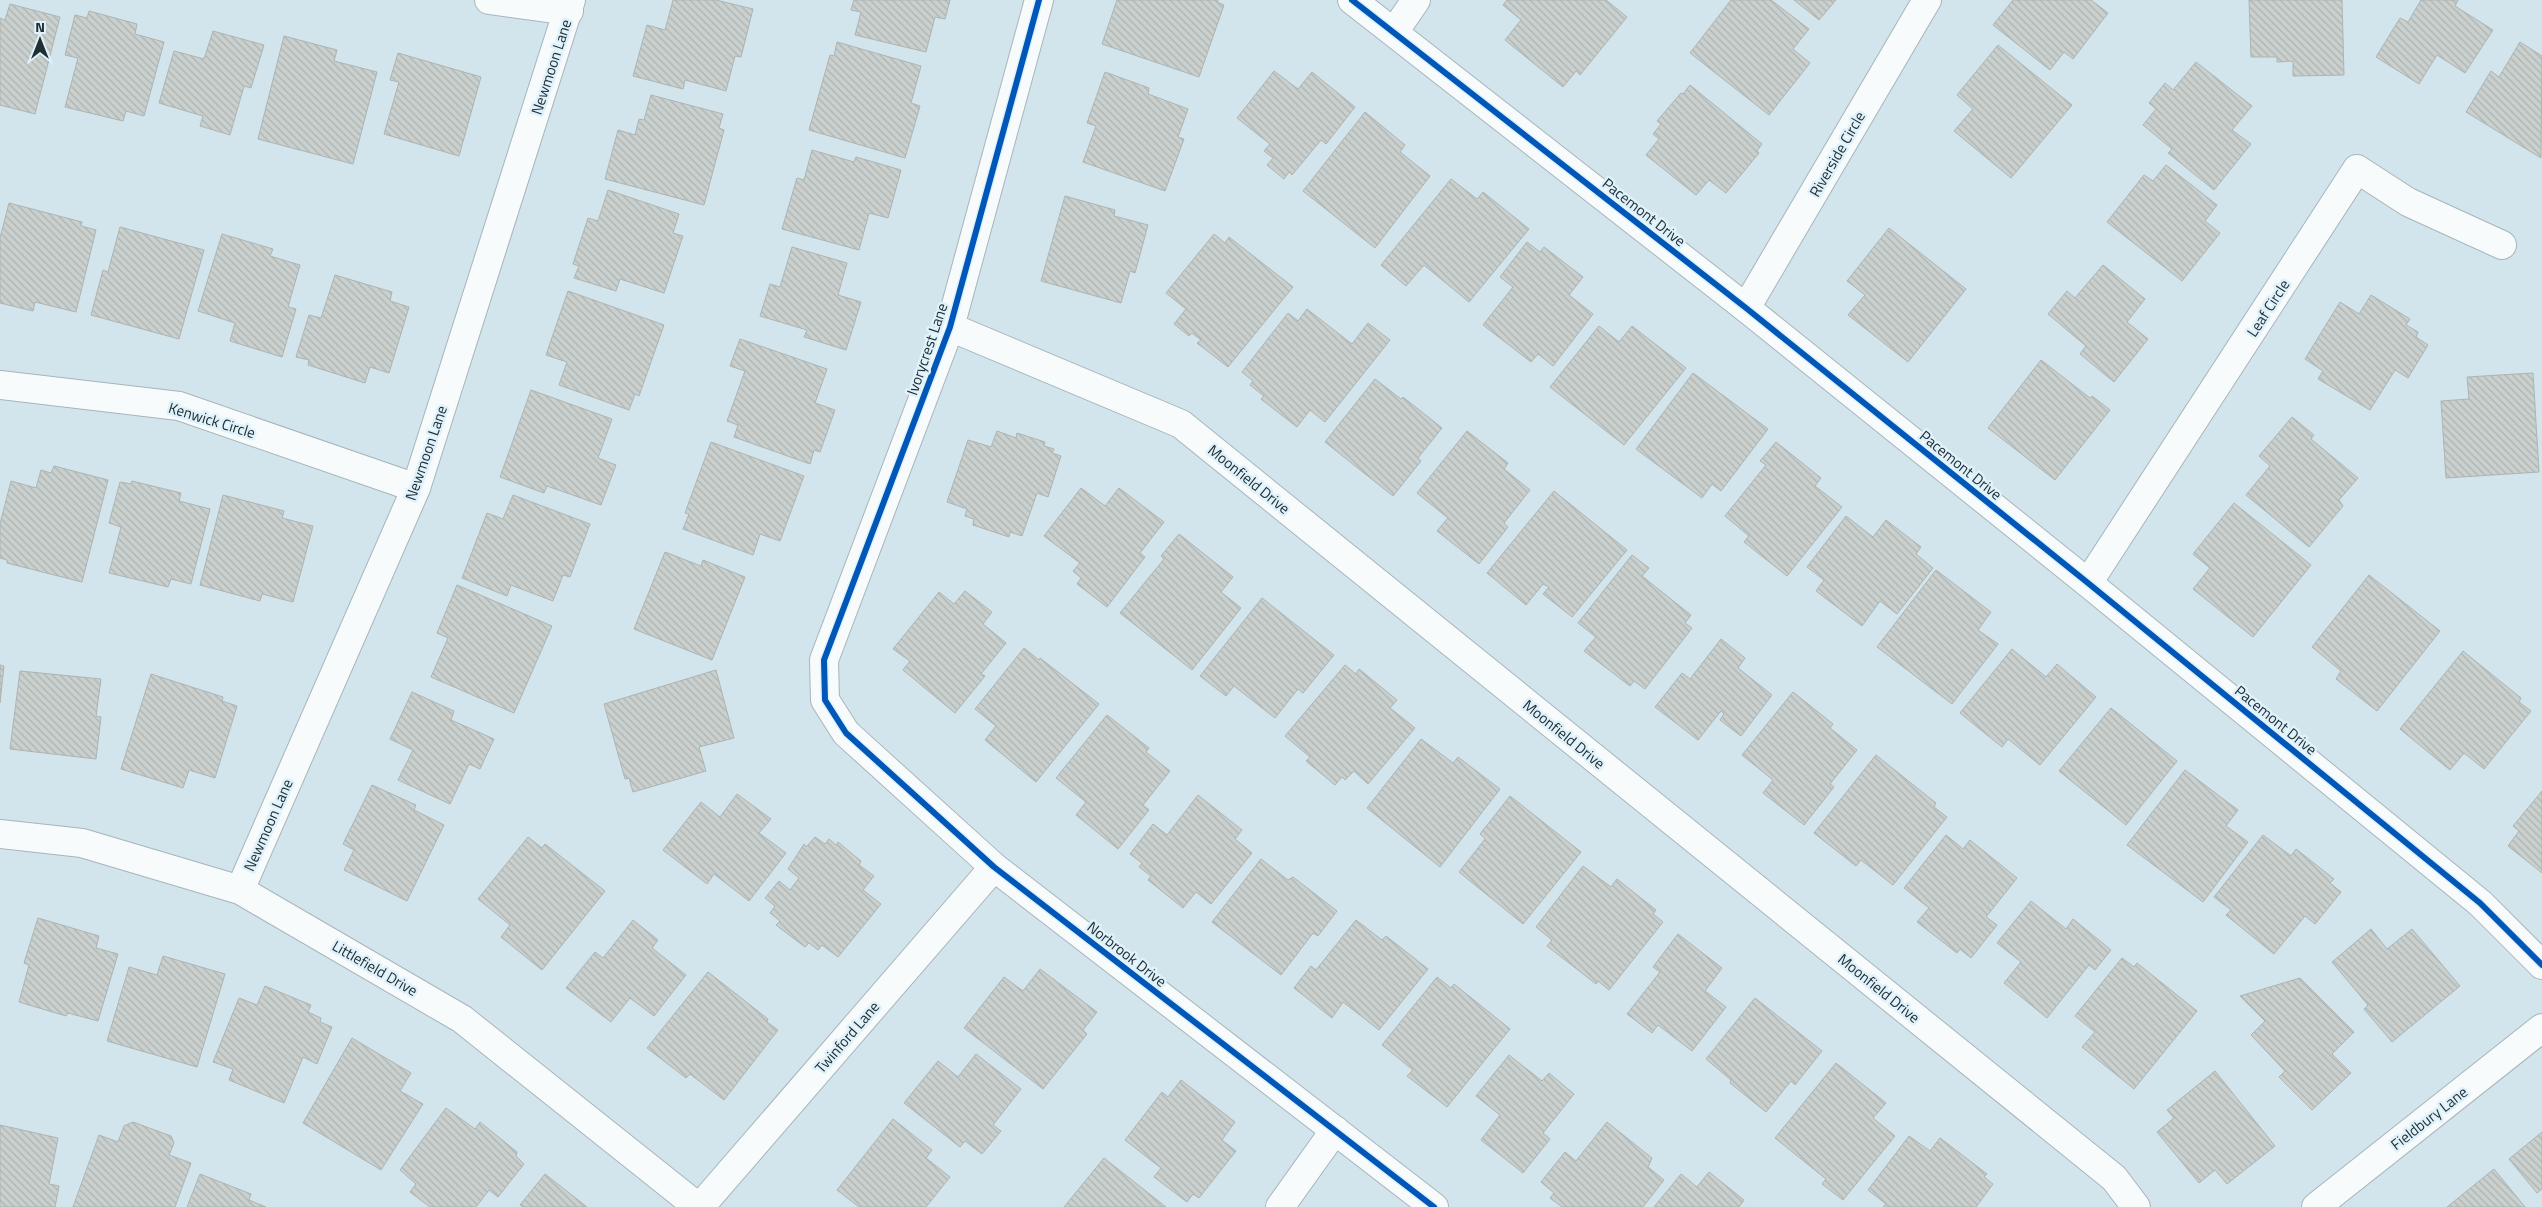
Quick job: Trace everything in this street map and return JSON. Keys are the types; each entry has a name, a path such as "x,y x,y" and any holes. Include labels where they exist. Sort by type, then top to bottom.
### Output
{"street":[{"path":"489,0 570,6"},
{"name":"Ivorycrest Lane","path":"825,700 824,660 950,326 1039,0"},
{"name":"Pacemont Drive","path":"1352,0 1746,308 2088,583 2480,903 2542,965"},
{"path":"1394,32 1416,0"},
{"name":"Riverside Circle","path":"1746,308 1927,0"},
{"name":"Newmoon Lane","path":"240,890 416,488 570,6"},
{"name":"Leaf Circle","path":"2088,583 2357,169 2408,202 2502,245"},
{"name":"Moonfield Drive","path":"950,326 1181,424 2114,1178 2136,1207"},
{"name":"Kenwick Circle","path":"0,385 178,406 416,488"},
{"name":"Norbrook Drive","path":"825,700 846,733 994,867 1434,1207"},
{"name":"Littlefield Drive","path":"0,834 82,843 240,890 462,1019 699,1207"},
{"name":"Twinford Lane","path":"699,1207 994,867"},
{"name":"Fieldbury Lane","path":"2316,1207 2542,1028"},
{"path":"1280,1207 1335,1130"}],"building":[{"path":"673,0 716,0 753,9 741,57 735,56 726,91 685,80 683,89 633,76 647,25 665,30"},
{"path":"854,0 950,0 945,19 935,17 926,52 855,35 861,12 851,10"},
{"path":"1117,0 1218,0 1217,2 1224,5 1199,77 1102,44"},
{"path":"1507,0 1606,0 1627,17 1580,75 1576,71 1563,87 1505,40 1521,20 1503,5"},
{"path":"1731,0 1771,0 1809,29 1793,49 1810,63 1769,115 1690,53"},
{"path":"1794,0 1836,0 1819,20"},
{"path":"2013,0 2091,0 2108,13 2073,59 2064,52 2050,70 1993,25"},
{"path":"2249,0 2342,0 2344,75 2293,76 2293,61 2277,62 2277,57 2251,57"},
{"path":"2421,0 2458,0 2455,6 2493,30 2465,73 2437,55 2419,84 2376,57 2400,18 2408,22"},
{"path":"10,4 60,17 35,114 0,105 0,18 5,20"},
{"path":"89,11 137,24 135,34 164,42 144,116 126,111 123,121 65,107 78,58 65,55 75,15 87,18"},
{"path":"213,31 264,45 251,88 244,86 230,135 200,126 203,116 159,103 174,51 204,59"},
{"path":"284,36 337,50 334,61 377,72 353,164 258,139"},
{"path":"837,42 921,66 911,103 920,106 905,158 809,130 830,55 834,56"},
{"path":"2520,42 2542,56 2541,158 2466,112 2491,71 2499,77"},
{"path":"1998,45 2072,105 2011,178 1954,131 1973,109 1957,95"},
{"path":"398,53 481,77 459,156 384,134 399,82 390,80"},
{"path":"2196,62 2252,106 2232,130 2251,144 2214,190 2168,153 2172,149 2143,125 2156,109 2149,103 2165,83 2173,90"},
{"path":"1274,71 1298,89 1312,72 1355,107 1326,144 1321,140 1292,175 1289,172 1284,179 1267,165 1273,158 1264,151 1270,144 1237,118"},
{"path":"1105,72 1149,88 1148,94 1188,109 1178,137 1184,139 1165,191 1083,162 1096,126 1087,123"},
{"path":"1690,85 1762,144 1757,151 1759,153 1726,193 1709,180 1696,195 1646,155 1659,139 1653,134 1661,124 1657,121"},
{"path":"651,95 723,114 719,128 724,130 704,205 605,179 618,130 635,135 639,119 644,120"},
{"path":"1365,112 1405,145 1400,152 1430,176 1375,248 1303,191"},
{"path":"812,150 854,162 856,157 901,170 888,218 869,213 859,250 782,229 797,178 804,180"},
{"path":"2166,165 2217,205 2205,221 2220,233 2182,281 2107,222 2144,175 2153,181"},
{"path":"1451,179 1477,199 1483,192 1529,229 1469,302 1424,265 1406,286 1381,265"},
{"path":"608,190 679,214 673,233 683,236 664,293 620,279 616,291 574,278 579,266 573,264 588,218 598,221"},
{"path":"1065,196 1115,210 1114,216 1148,225 1135,273 1130,271 1121,303 1041,281"},
{"path":"9,203 82,222 81,226 96,230 76,312 35,302 33,311 0,303 0,238"},
{"path":"120,227 204,250 179,339 91,315 103,270 108,272"},
{"path":"1889,228 1966,289 1908,362 1848,315 1865,295 1847,281"},
{"path":"222,234 273,249 270,256 300,265 288,307 296,309 282,357 230,341 235,323 198,311"},
{"path":"1214,234 1225,243 1229,237 1293,287 1228,367 1197,343 1201,340 1192,333 1189,336 1174,324 1186,309 1166,293"},
{"path":"1527,242 1540,252 1544,247 1583,277 1569,295 1593,314 1553,366 1538,354 1531,362 1483,325 1513,287 1500,277"},
{"path":"792,247 847,263 838,295 861,302 846,350 804,337 807,330 760,316 770,284 780,287"},
{"path":"2103,265 2145,299 2127,322 2148,339 2114,382 2080,354 2086,346 2048,314 2067,291 2075,298"},
{"path":"335,275 392,292 390,301 409,307 389,373 370,367 365,383 308,365 309,360 296,357 309,315 321,318"},
{"path":"568,291 664,325 639,396 635,394 629,410 559,385 567,362 546,355"},
{"path":"2371,295 2410,319 2406,325 2418,332 2416,337 2428,345 2408,378 2395,370 2370,410 2318,379 2323,371 2305,359 2340,302 2359,314"},
{"path":"1307,309 1352,344 1368,323 1390,340 1325,422 1310,410 1297,427 1261,399 1264,396 1250,385 1253,381 1242,372 1288,313 1298,321"},
{"path":"1599,326 1619,342 1632,326 1686,368 1624,445 1550,387"},
{"path":"740,339 827,369 815,403 835,410 820,452 814,450 810,464 734,437 738,425 727,421 745,371 730,366"},
{"path":"2041,360 2090,398 2092,396 2110,410 2055,480 1988,428"},
{"path":"1693,373 1768,429 1721,491 1712,484 1702,498 1636,449"},
{"path":"2533,373 2539,472 2446,478 2441,401 2469,399 2467,377"},
{"path":"1375,379 1401,399 1403,397 1442,428 1418,458 1421,461 1393,496 1325,442"},
{"path":"531,390 612,419 598,458 616,465 601,505 547,486 544,493 500,477"},
{"path":"2292,417 2314,435 2311,439 2358,478 2339,500 2343,506 2309,547 2246,495 2270,466 2259,456"},
{"path":"997,431 1016,438 1017,433 1045,442 1044,446 1054,449 1052,453 1061,456 1048,497 1037,493 1022,536 1010,532 1009,537 973,525 974,519 965,516 967,509 947,502 968,440 991,447"},
{"path":"1467,431 1508,463 1504,469 1530,490 1504,523 1508,527 1479,564 1437,531 1448,518 1417,493"},
{"path":"711,442 804,476 780,541 760,534 753,555 683,529 689,514 685,513"},
{"path":"1776,442 1821,478 1815,486 1842,507 1787,576 1744,542 1749,536 1725,516 1766,465 1760,461"},
{"path":"54,466 108,480 82,582 7,563 7,560 0,558 0,524 11,481 36,488 41,470 51,473"},
{"path":"132,481 181,493 179,501 210,509 191,584 171,579 168,587 109,573 121,527 109,523 120,482 131,484"},
{"path":"1081,488 1105,506 1119,488 1164,522 1140,553 1145,557 1107,607 1077,584 1081,578 1073,571 1080,563 1044,536"},
{"path":"1554,491 1627,550 1572,617 1543,594 1549,587 1543,584 1526,605 1487,573"},
{"path":"223,495 284,511 282,518 313,526 293,602 262,594 260,601 200,585"},
{"path":"513,495 590,524 570,577 563,575 553,601 511,585 507,596 462,578 487,513 503,519"},
{"path":"2234,503 2311,565 2253,637 2193,589 2210,568 2193,554"},
{"path":"1846,516 1873,537 1886,520 1921,547 1916,554 1933,568 1897,614 1880,601 1862,626 1816,591 1824,580 1807,567"},
{"path":"1179,534 1233,577 1221,592 1241,608 1192,670 1120,613 1164,559 1161,556"},
{"path":"665,552 701,566 703,560 745,577 712,660 634,629"},
{"path":"1632,555 1649,568 1642,576 1691,615 1685,623 1692,628 1645,689 1634,681 1630,686 1584,651 1596,637 1578,623"},
{"path":"1936,570 1991,612 1978,630 1998,644 1952,704 1877,647"},
{"path":"2369,575 2440,631 2377,711 2336,679 2341,671 2312,647"},
{"path":"457,585 552,626 514,713 431,677 448,638 437,633"},
{"path":"965,591 992,612 983,624 1006,643 981,674 985,676 955,713 903,670 910,661 893,649 939,592 954,604"},
{"path":"1262,598 1334,655 1303,693 1298,689 1275,718 1234,686 1226,696 1200,676"},
{"path":"1721,639 1745,658 1738,668 1772,695 1741,736 1720,720 1724,714 1721,711 1698,740 1655,707 1682,673 1690,679"},
{"path":"1024,648 1039,660 1040,658 1099,704 1036,782 985,740 996,726 975,709"},
{"path":"2012,649 2046,677 2057,664 2096,697 2040,765 2008,739 2002,747 1960,713"},
{"path":"2463,651 2521,698 2519,702 2531,711 2484,769 2464,753 2450,770 2400,729"},
{"path":"0,665 4,666 0,703"},
{"path":"1345,665 1356,674 1359,669 1397,700 1390,708 1415,728 1368,784 1354,771 1345,780 1342,777 1335,785 1306,761 1310,757 1285,736"},
{"path":"716,670 734,738 699,747 706,771 633,792 629,778 625,779 604,704"},
{"path":"20,671 101,679 96,716 101,717 96,759 10,749"},
{"path":"151,674 223,697 222,701 237,706 215,778 189,770 183,788 121,769"},
{"path":"412,692 454,711 451,720 494,739 480,769 469,764 450,804 398,780 413,750 390,739"},
{"path":"1793,692 1833,724 1830,728 1857,750 1830,784 1834,787 1804,825 1763,793 1773,780 1742,755"},
{"path":"2111,708 2177,761 2126,825 2059,771"},
{"path":"1107,715 1149,748 1146,752 1170,771 1143,805 1149,810 1118,849 1076,815 1086,802 1056,778"},
{"path":"1421,739 1453,763 1458,757 1500,789 1440,867 1367,808"},
{"path":"1876,755 1936,803 1934,807 1947,817 1893,885 1861,860 1856,866 1814,833"},
{"path":"2185,770 2238,810 2226,826 2248,842 2203,902 2127,845"},
{"path":"372,785 416,805 414,810 444,825 407,901 344,870 354,850 343,844"},
{"path":"2542,791 2542,873 2508,846 2519,831 2513,826"},
{"path":"737,794 771,819 759,833 786,853 749,901 714,874 707,884 663,850 701,802 720,817"},
{"path":"1198,795 1242,830 1235,839 1252,853 1211,904 1196,892 1183,908 1148,880 1151,876 1139,867 1142,863 1130,854 1153,824 1167,835"},
{"path":"1510,796 1581,852 1523,924 1459,872 1485,839 1480,834"},
{"path":"1946,835 1963,849 1970,840 2017,878 1986,917 1997,925 1971,958 1960,949 1957,953 1917,922 1929,908 1904,888"},
{"path":"2263,835 2291,856 2296,849 2334,879 2330,883 2341,892 2315,924 2305,916 2274,954 2226,915 2231,910 2214,897"},
{"path":"528,837 542,848 545,844 605,891 542,970 501,937 510,925 478,899"},
{"path":"815,837 825,844 829,839 836,845 838,842 861,861 859,865 874,876 863,890 881,904 838,957 822,945 818,950 809,943 805,947 776,925 780,921 770,913 775,906 765,898 779,881 790,890 799,878 788,869 804,844 806,847"},
{"path":"1261,859 1288,880 1293,877 1337,911 1318,936 1313,933 1281,975 1212,922"},
{"path":"1583,866 1611,887 1617,879 1656,910 1653,914 1663,922 1609,990 1598,981 1596,984 1547,946 1552,940 1536,927"},
{"path":"2031,901 2066,929 2073,919 2111,950 2095,970 2089,965 2047,1018 2004,983 2021,962 1997,943"},
{"path":"38,918 99,936 96,948 118,954 98,1021 68,1013 66,1016 19,1002 29,965 24,963"},
{"path":"633,920 658,940 652,948 686,975 654,1016 630,998 611,1022 566,988 595,952 603,958"},
{"path":"1356,920 1382,940 1386,936 1428,969 1379,1030 1343,1002 1332,1018 1294,988 1311,966 1316,970"},
{"path":"2371,929 2387,949 2412,929 2460,986 2392,1042 2364,1009 2368,1005 2332,962"},
{"path":"1678,934 1722,968 1705,991 1726,1007 1692,1051 1658,1025 1652,1033 1627,1014 1660,972 1653,967"},
{"path":"163,956 225,974 197,1067 107,1041 129,967 157,975"},
{"path":"2122,958 2134,967 2137,963 2197,1011 2134,1089 2082,1047 2095,1032 2075,1016"},
{"path":"1040,969 1097,1012 1083,1030 1087,1034 1043,1089 964,1028 1004,977 1023,991"},
{"path":"708,972 768,1019 767,1022 778,1030 724,1100 690,1074 686,1078 647,1048"},
{"path":"1437,977 1451,988 1454,984 1510,1029 1447,1107 1407,1076 1413,1070 1382,1045"},
{"path":"2300,978 2354,1032 2332,1054 2351,1073 2312,1110 2279,1077 2285,1071 2251,1035 2265,1021 2240,996"},
{"path":"265,986 311,1005 308,1012 321,1018 320,1022 332,1027 317,1064 303,1057 284,1103 229,1080 233,1069 213,1062 239,998 257,1005"},
{"path":"1755,998 1822,1051 1795,1085 1791,1081 1766,1112 1730,1083 1731,1080 1706,1059"},
{"path":"352,1038 411,1073 400,1091 423,1104 381,1170 303,1123"},
{"path":"976,1054 1021,1089 993,1125 1001,1131 982,1154 965,1141 960,1147 904,1103 938,1061 958,1077"},
{"path":"1509,1055 1542,1081 1549,1073 1574,1094 1543,1133 1550,1139 1523,1173 1481,1140 1500,1115 1476,1096"},
{"path":"1836,1063 1886,1103 1873,1118 1895,1136 1843,1200 1822,1184 1826,1179 1775,1138"},
{"path":"2215,1071 2275,1146 2227,1184 2215,1170 2199,1183 2157,1132 2174,1118 2167,1110"},
{"path":"1181,1080 1235,1122 1222,1140 1236,1151 1199,1198 1193,1194 1187,1202 1154,1177 1161,1168 1125,1140 1162,1092 1168,1097"},
{"path":"446,1108 475,1129 480,1122 517,1152 516,1156 524,1164 498,1197 489,1190 476,1207 430,1207 410,1192 416,1184 400,1170"},
{"path":"893,1119 932,1150 926,1158 950,1177 926,1207 859,1207 837,1190"},
{"path":"133,1122 171,1136 174,1143 169,1155 191,1163 175,1207 73,1207 99,1135 118,1142 124,1126"},
{"path":"1607,1122 1652,1158 1648,1167 1664,1180 1643,1207 1562,1207 1550,1198 1554,1193 1541,1182 1565,1152 1576,1161"},
{"path":"0,1125 58,1138 49,1184 59,1186 55,1207 0,1207"},
{"path":"2542,1132 2542,1189 2537,1193 2509,1159"},
{"path":"1909,1136 1930,1151 1940,1138 1987,1174 1984,1177 1993,1184 1976,1207 1883,1207 1886,1204 1868,1190"},
{"path":"1104,1158 1166,1207 1064,1207"},
{"path":"2494,1169 2525,1207 2447,1207"},
{"path":"1709,1172 1744,1200 1739,1207 1654,1207 1681,1174 1697,1187"},
{"path":"200,1174 251,1194 249,1200 266,1207 187,1207"},
{"path":"545,1174 587,1207 523,1207 520,1205"}],"cycle path":[{"path":"1039,0 950,327 824,660 825,700 846,733 994,867 1434,1207"},
{"path":"1352,0 1746,308 2088,583 2480,903 2542,965"}]}
